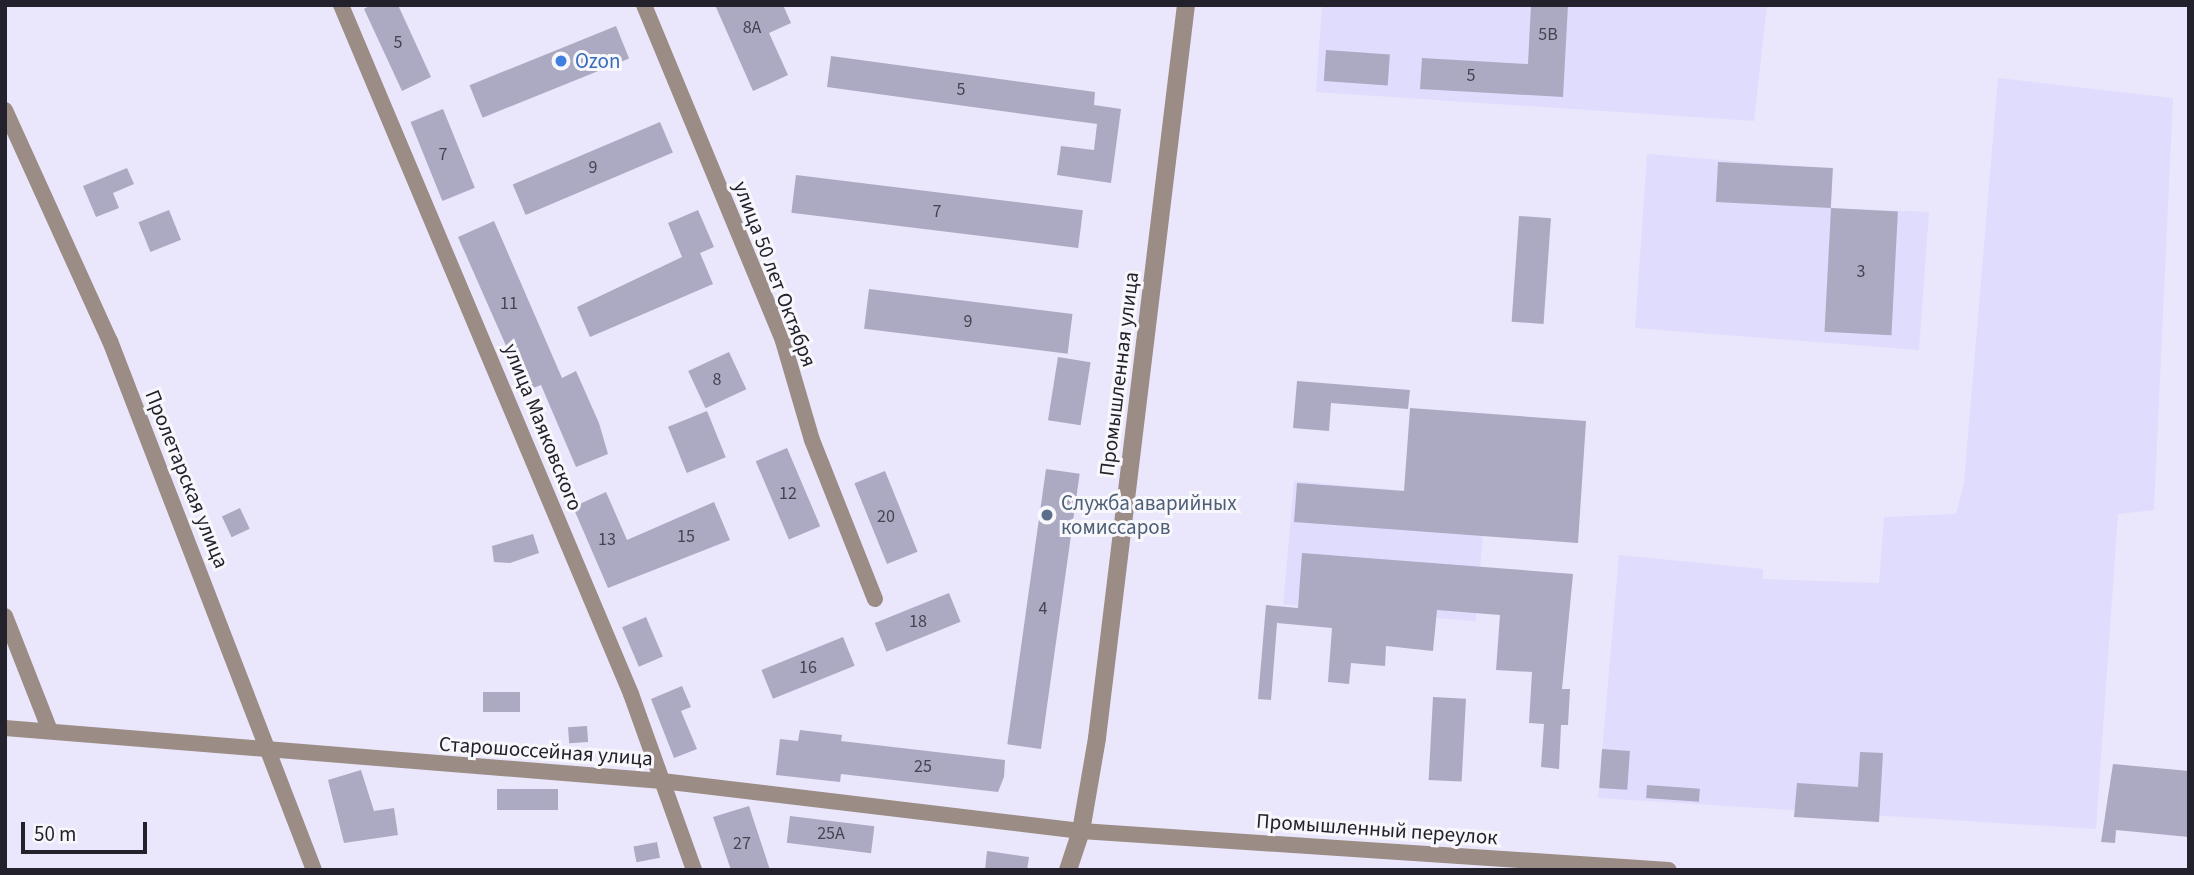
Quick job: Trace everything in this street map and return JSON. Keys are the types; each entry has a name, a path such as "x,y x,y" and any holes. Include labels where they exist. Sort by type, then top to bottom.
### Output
{"street":[{"name":"улица Маяковского","path":"341,5 662,781 694,870"},
{"name":"улица 50 лет Октября","path":"644,5 783,341 812,440 875,599"},
{"name":"Промышленная улица","path":"1068,870 1081,831 1186,5"},
{"name":"Пролетарская улица","path":"5,110 110,341 272,752 314,870"},
{"path":"5,616 50,731"},
{"name":"Старошоссейная улица","path":"5,728 272,752 662,781 1081,831"},
{"name":"Промышленный переулок","path":"1081,831 1669,870"}],"shaded area":[{"path":"1322,5 1767,5 1754,121 1316,92"},
{"path":"1998,78 2173,98 2154,510 2118,514 2096,829 1598,798 1619,555 1763,569 1763,579 1879,583 1884,517 1956,514 1964,483"},
{"path":"1647,154 1833,169 1831,208 1929,212 1919,350 1635,328"},
{"path":"1294,481 1486,498 1475,621 1283,605"}],"building":[{"path":"371,5 398,5 431,77 402,91 364,9"},
{"path":"715,5 783,5 791,23 769,33 788,75 753,91"},
{"path":"1531,5 1568,5 1563,97 1420,89 1422,58 1528,64"},
{"path":"616,26 629,58 483,118 470,85"},
{"path":"1326,50 1390,54 1388,85 1324,81"},
{"path":"831,56 1095,92 1094,105 1121,109 1111,183 1057,175 1061,146 1094,150 1097,124 827,87"},
{"path":"443,109 475,188 442,201 411,122"},
{"path":"660,122 673,152 526,215 513,185"},
{"path":"1718,162 1833,168 1831,208 1716,202"},
{"path":"127,168 134,184 113,193 119,208 96,217 83,186"},
{"path":"796,175 1083,210 1078,248 791,213"},
{"path":"1831,208 1898,212 1891,335 1825,332"},
{"path":"169,210 181,240 150,252 138,222"},
{"path":"698,210 714,247 700,253 713,284 590,337 577,307 682,257 668,223"},
{"path":"1519,216 1551,218 1544,324 1512,322"},
{"path":"494,221 562,378 576,371 599,423 608,454 576,467 541,385 526,391 458,237"},
{"path":"869,289 1072,314 1068,354 864,329"},
{"path":"729,352 746,389 706,408 688,371"},
{"path":"1058,357 1091,362 1081,425 1048,420"},
{"path":"1297,381 1410,390 1408,409 1331,403 1329,431 1293,428"},
{"path":"1410,408 1586,421 1578,543 1294,522 1297,483 1404,491"},
{"path":"707,411 726,457 687,473 668,427"},
{"path":"787,448 820,526 789,540 756,461"},
{"path":"1046,469 1080,474 1041,749 1007,744"},
{"path":"885,471 918,552 887,564 854,483"},
{"path":"606,492 627,540 714,502 730,540 608,588 573,507"},
{"path":"240,508 250,529 232,537 222,516"},
{"path":"533,534 539,553 510,563 494,562 492,546"},
{"path":"1302,553 1573,574 1562,689 1570,689 1568,725 1561,725 1559,769 1541,767 1544,724 1529,723 1532,672 1496,670 1500,615 1437,610 1433,651 1386,646 1385,666 1351,663 1349,684 1328,682 1332,628 1277,623 1271,700 1258,699 1266,605 1298,608"},
{"path":"949,593 961,622 886,652 875,623"},
{"path":"646,617 663,657 639,667 622,627"},
{"path":"843,637 855,666 773,699 761,670"},
{"path":"682,686 691,707 681,711 697,749 674,758 651,699"},
{"path":"483,692 520,692 520,712 483,712"},
{"path":"1433,697 1466,699 1462,782 1429,780"},
{"path":"587,726 588,742 569,743 568,727"},
{"path":"800,730 842,735 841,741 1005,760 1004,777 998,792 841,774 840,782 776,775 780,739 798,741"},
{"path":"1602,749 1630,751 1627,790 1599,788"},
{"path":"1860,752 1883,753 1879,822 1794,817 1797,783 1858,787"},
{"path":"2113,764 2189,771 2189,837 2116,830 2115,843 2101,842"},
{"path":"361,770 374,811 394,808 398,835 344,843 328,780"},
{"path":"1647,785 1700,789 1699,802 1646,798"},
{"path":"497,789 558,789 558,810 497,810"},
{"path":"749,806 770,870 731,870 713,817"},
{"path":"790,816 874,826 871,853 787,843"},
{"path":"657,842 660,858 636,862 633,847"},
{"path":"987,851 1029,857 1027,870 985,870"}],"place":[{"name":"Ozon","path":"561,61"},
{"name":"Служба аварийных комиссаров","path":"1047,515"}]}
